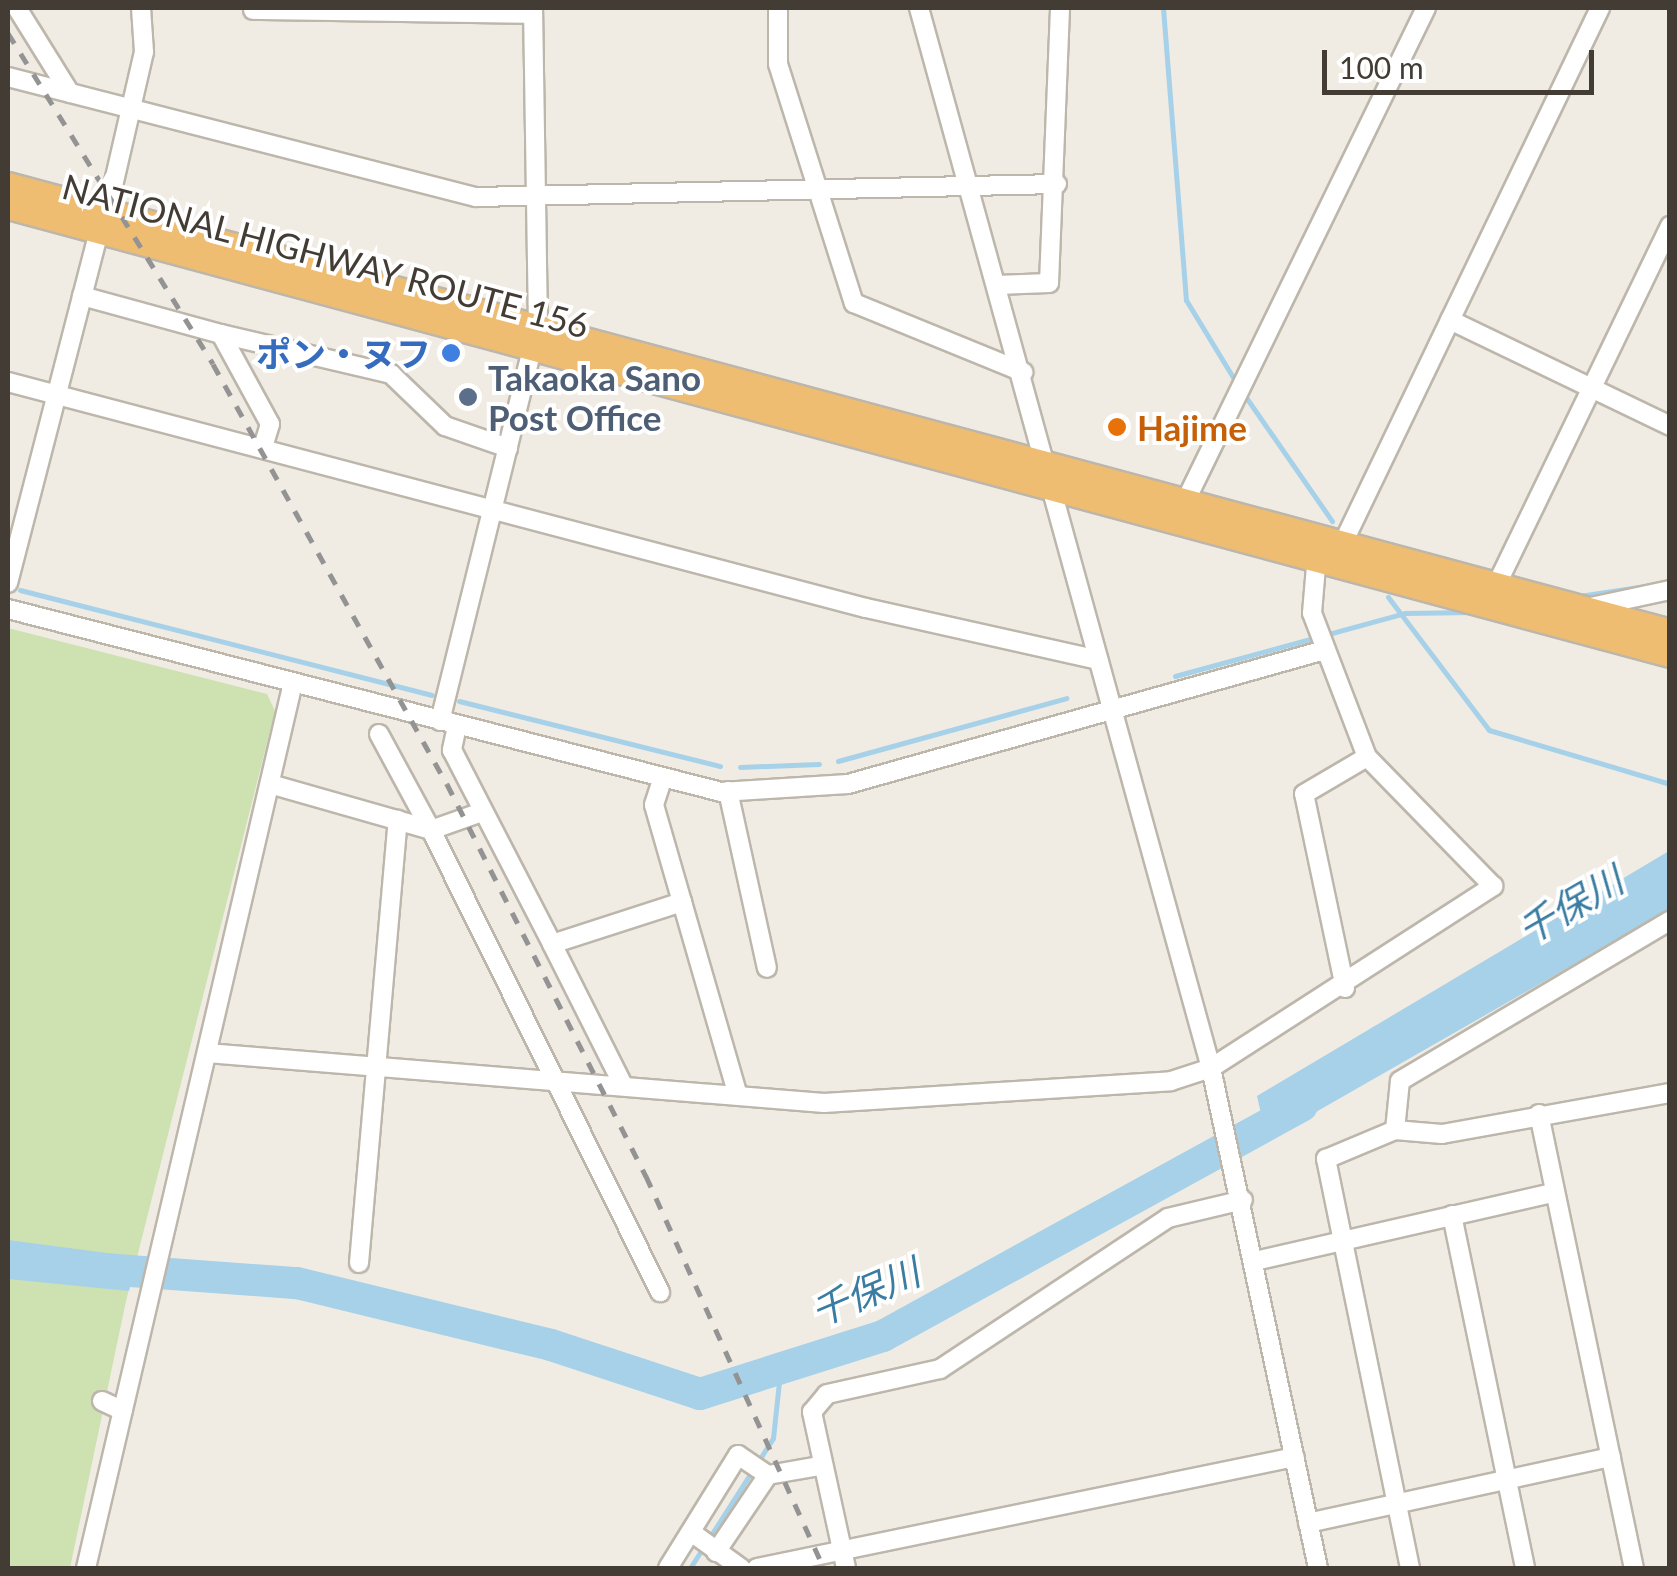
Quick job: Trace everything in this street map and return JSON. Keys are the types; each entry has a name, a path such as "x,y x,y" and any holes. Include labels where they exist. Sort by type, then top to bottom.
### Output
{"highway":[{"name":"NATIONAL HIGHWAY ROUTE 156","path":"8,185 103,222 388,315 536,336"},
{"name":"NATIONAL HIGHWAY ROUTE 156","path":"8,206 103,222 1048,471 1317,555 1670,654"},
{"name":"NATIONAL HIGHWAY ROUTE 156","path":"1048,471 1186,500 1670,632"}],"street":[{"path":"17,8 70,93"},
{"path":"8,583 144,52 141,8"},
{"path":"778,8 778,64 825,189 854,303 1024,372"},
{"path":"919,8 1024,372 1098,660 1211,1068 1318,1568"},
{"path":"997,285 1049,283 1057,184 1060,8"},
{"path":"1186,500 1426,8"},
{"path":"1343,543 1600,8"},
{"path":"253,10 532,11 536,336 494,505 449,724 452,750 623,1084"},
{"path":"8,76 476,197 1057,184"},
{"path":"1496,586 1670,226"},
{"path":"82,296 391,374 417,403 446,426 508,448"},
{"path":"1450,320 1670,426"},
{"path":"221,334 270,424 264,447"},
{"path":"8,382 264,447 398,476 866,608 1098,660"},
{"path":"207,1053 736,1090 824,1103 1172,1081 1211,1068 1345,988 1493,886 1367,757 1312,614 1317,555"},
{"path":"1586,608 1669,589"},
{"path":"8,609 662,780 728,792 848,784 1326,650"},
{"path":"86,1568 93,1492 123,1411 293,683"},
{"path":"379,734 557,1079 660,1292"},
{"path":"1345,988 1304,794 1367,757"},
{"path":"662,780 654,805 736,1090"},
{"path":"270,784 431,830 482,812"},
{"path":"728,792 767,968"},
{"path":"359,1264 398,820"},
{"path":"552,944 682,902"},
{"path":"1394,1130 1400,1081 1670,920"},
{"path":"1410,1568 1336,1242 1326,1159 1394,1130 1442,1134 1670,1092"},
{"path":"1539,1114 1634,1568"},
{"path":"1255,1261 1553,1193"},
{"path":"843,1560 820,1466 812,1412 827,1394 940,1368 1168,1218 1242,1200"},
{"path":"1452,1215 1526,1568"},
{"path":"102,1401 123,1411"},
{"path":"668,1568 738,1454 768,1476"},
{"path":"757,1568 843,1560 1295,1457"},
{"path":"1308,1523 1612,1458"},
{"path":"716,1552 768,1476 820,1466"},
{"path":"691,1532 741,1568"}],"green space":[{"path":"8,628 267,694 275,711 126,1301 70,1568 8,1568"}],"water":[{"path":"1669,851 1669,910 1267,1140 1257,1096"},
{"path":"8,1240 137,1257 129,1291 8,1279"}],"waterway":[{"path":"1163,8 1186,300 1237,384"},
{"path":"1243,393 1332,521"},
{"path":"1579,596 1652,585"},
{"path":"20,590 432,695"},
{"path":"1388,597 1489,730 1670,784"},
{"path":"1175,676 1405,613 1474,612"},
{"path":"838,761 1066,698"},
{"path":"459,701 720,766"},
{"path":"740,767 819,764"},
{"name":"千保川","path":"8,1262 297,1283 551,1345 700,1394 883,1336 1302,1106"},
{"path":"690,1568 773,1438 780,1372"}],"railway":[{"path":"8,33 213,364 447,784 646,1176 824,1568"}],"place":[{"name":"ポン・ヌフ","path":"451,353"},
{"name":"Takaoka Sano Post Office","path":"468,397"},
{"name":"Hajime","path":"1117,427"}]}
